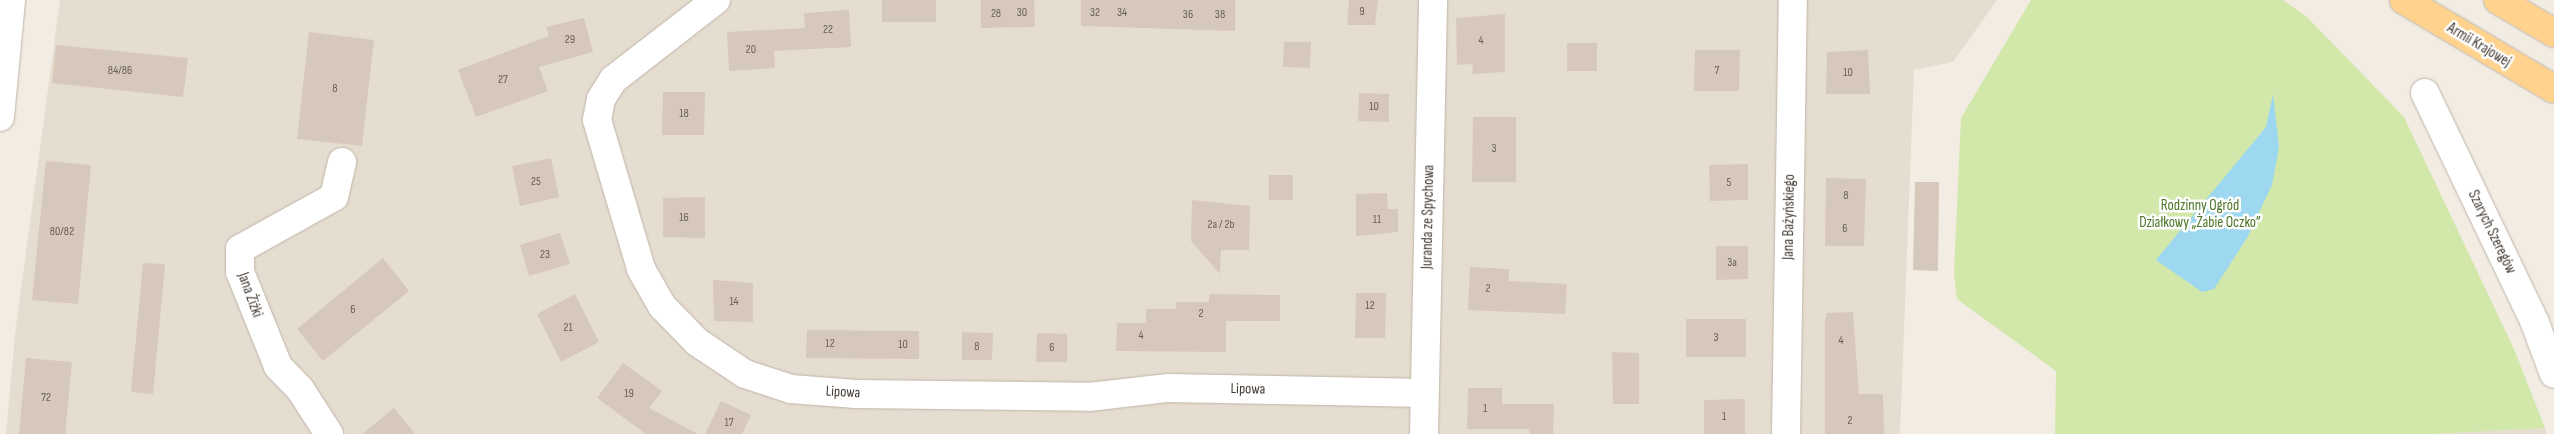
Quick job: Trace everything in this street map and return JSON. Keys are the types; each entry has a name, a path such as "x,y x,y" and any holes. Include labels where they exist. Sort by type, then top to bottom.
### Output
{"main road":[{"name":"Armii Krajowej","path":"2404,0 2554,89"},
{"path":"2498,0 2554,33"}],"street":[{"path":"0,117 11,0"},
{"name":"Lipowa","path":"716,0 613,80 601,99 597,120 641,269 662,306 697,342 745,374 791,389 856,394 1088,397 1168,388 1424,393"},
{"name":"Juranda ze Spychowa","path":"1424,434 1433,0"},
{"name":"Jana Bażyńskiego","path":"1786,434 1793,0"},
{"name":"Szarych Szeregów","path":"2425,93 2535,323 2554,374"},
{"name":"Jana Żiżki","path":"329,434 300,389 278,366 240,272 240,250 334,198 342,162"}],"shaded area":[{"path":"60,0 1997,0 1953,62 1914,70 1900,434 6,434 15,334"},
{"path":"2545,428 2546,434 2432,434"}],"green space":[{"name":"Rodzinny Ogród Działkowy „Żabie Oczko”","path":"2031,0 2283,0 2307,17 2404,117 2514,349 2545,428 2432,434 2055,434 2056,371 1957,299 1954,273 1961,118"}],"water":[{"path":"2273,94 2279,147 2272,185 2247,238 2214,289 2202,292 2156,260 2266,127"}],"building":[{"path":"882,0 936,0 936,22 882,22"},
{"path":"981,0 1034,0 1035,27 981,28"},
{"path":"1081,0 1235,0 1235,31 1081,26"},
{"path":"1349,0 1378,0 1375,25 1347,25"},
{"path":"849,10 851,47 774,51 775,68 729,71 727,32 805,28 804,13"},
{"path":"1505,14 1505,72 1472,74 1473,64 1457,65 1456,18"},
{"path":"584,18 593,52 539,67 548,91 476,117 458,70 549,36 546,27"},
{"path":"309,32 374,40 362,146 297,139"},
{"path":"1284,42 1311,42 1310,68 1283,67"},
{"path":"1567,43 1597,43 1597,71 1567,71"},
{"path":"56,45 188,58 183,97 52,83"},
{"path":"1695,50 1740,50 1739,91 1694,91"},
{"path":"1868,50 1870,94 1826,94 1827,52"},
{"path":"663,92 705,92 704,135 662,135"},
{"path":"1359,93 1389,94 1389,122 1358,121"},
{"path":"1473,117 1516,117 1516,182 1472,182"},
{"path":"551,158 559,197 520,206 512,166"},
{"path":"46,161 91,165 78,304 32,300"},
{"path":"1748,164 1748,200 1710,201 1709,165"},
{"path":"1269,175 1293,175 1293,200 1269,200"},
{"path":"1826,178 1866,179 1864,246 1825,246"},
{"path":"1915,182 1939,182 1938,271 1913,270"},
{"path":"1387,193 1388,209 1398,209 1398,232 1356,236 1356,194"},
{"path":"705,197 705,238 663,237 663,198"},
{"path":"1192,200 1250,206 1249,250 1221,250 1220,274 1191,241"},
{"path":"560,233 570,264 529,276 520,245"},
{"path":"1716,246 1748,246 1748,279 1716,280"},
{"path":"383,258 409,291 323,361 297,329"},
{"path":"143,263 165,264 153,394 131,392"},
{"path":"1470,267 1509,269 1509,281 1567,284 1565,314 1468,310"},
{"path":"713,280 753,283 753,322 714,321"},
{"path":"1356,293 1386,293 1385,338 1355,338"},
{"path":"575,294 599,342 561,362 537,314"},
{"path":"1209,294 1280,295 1280,321 1226,321 1226,352 1116,351 1117,323 1146,323 1146,309 1176,309 1176,302 1209,302"},
{"path":"1853,312 1859,394 1883,394 1884,434 1825,434 1825,320 1827,313"},
{"path":"1686,319 1746,319 1746,357 1686,357"},
{"path":"807,330 919,331 919,359 806,358"},
{"path":"962,332 993,333 992,360 962,360"},
{"path":"1037,333 1067,334 1067,362 1036,362"},
{"path":"1612,352 1639,353 1639,404 1613,404"},
{"path":"26,358 72,362 65,434 19,434"},
{"path":"623,363 662,391 649,408 698,434 646,434 597,398"},
{"path":"1468,388 1502,388 1502,404 1554,404 1553,434 1529,434 1530,429 1467,429"},
{"path":"1745,399 1745,434 1704,434 1704,400"},
{"path":"721,401 751,415 742,434 705,434"},
{"path":"394,408 415,434 362,434"}]}
